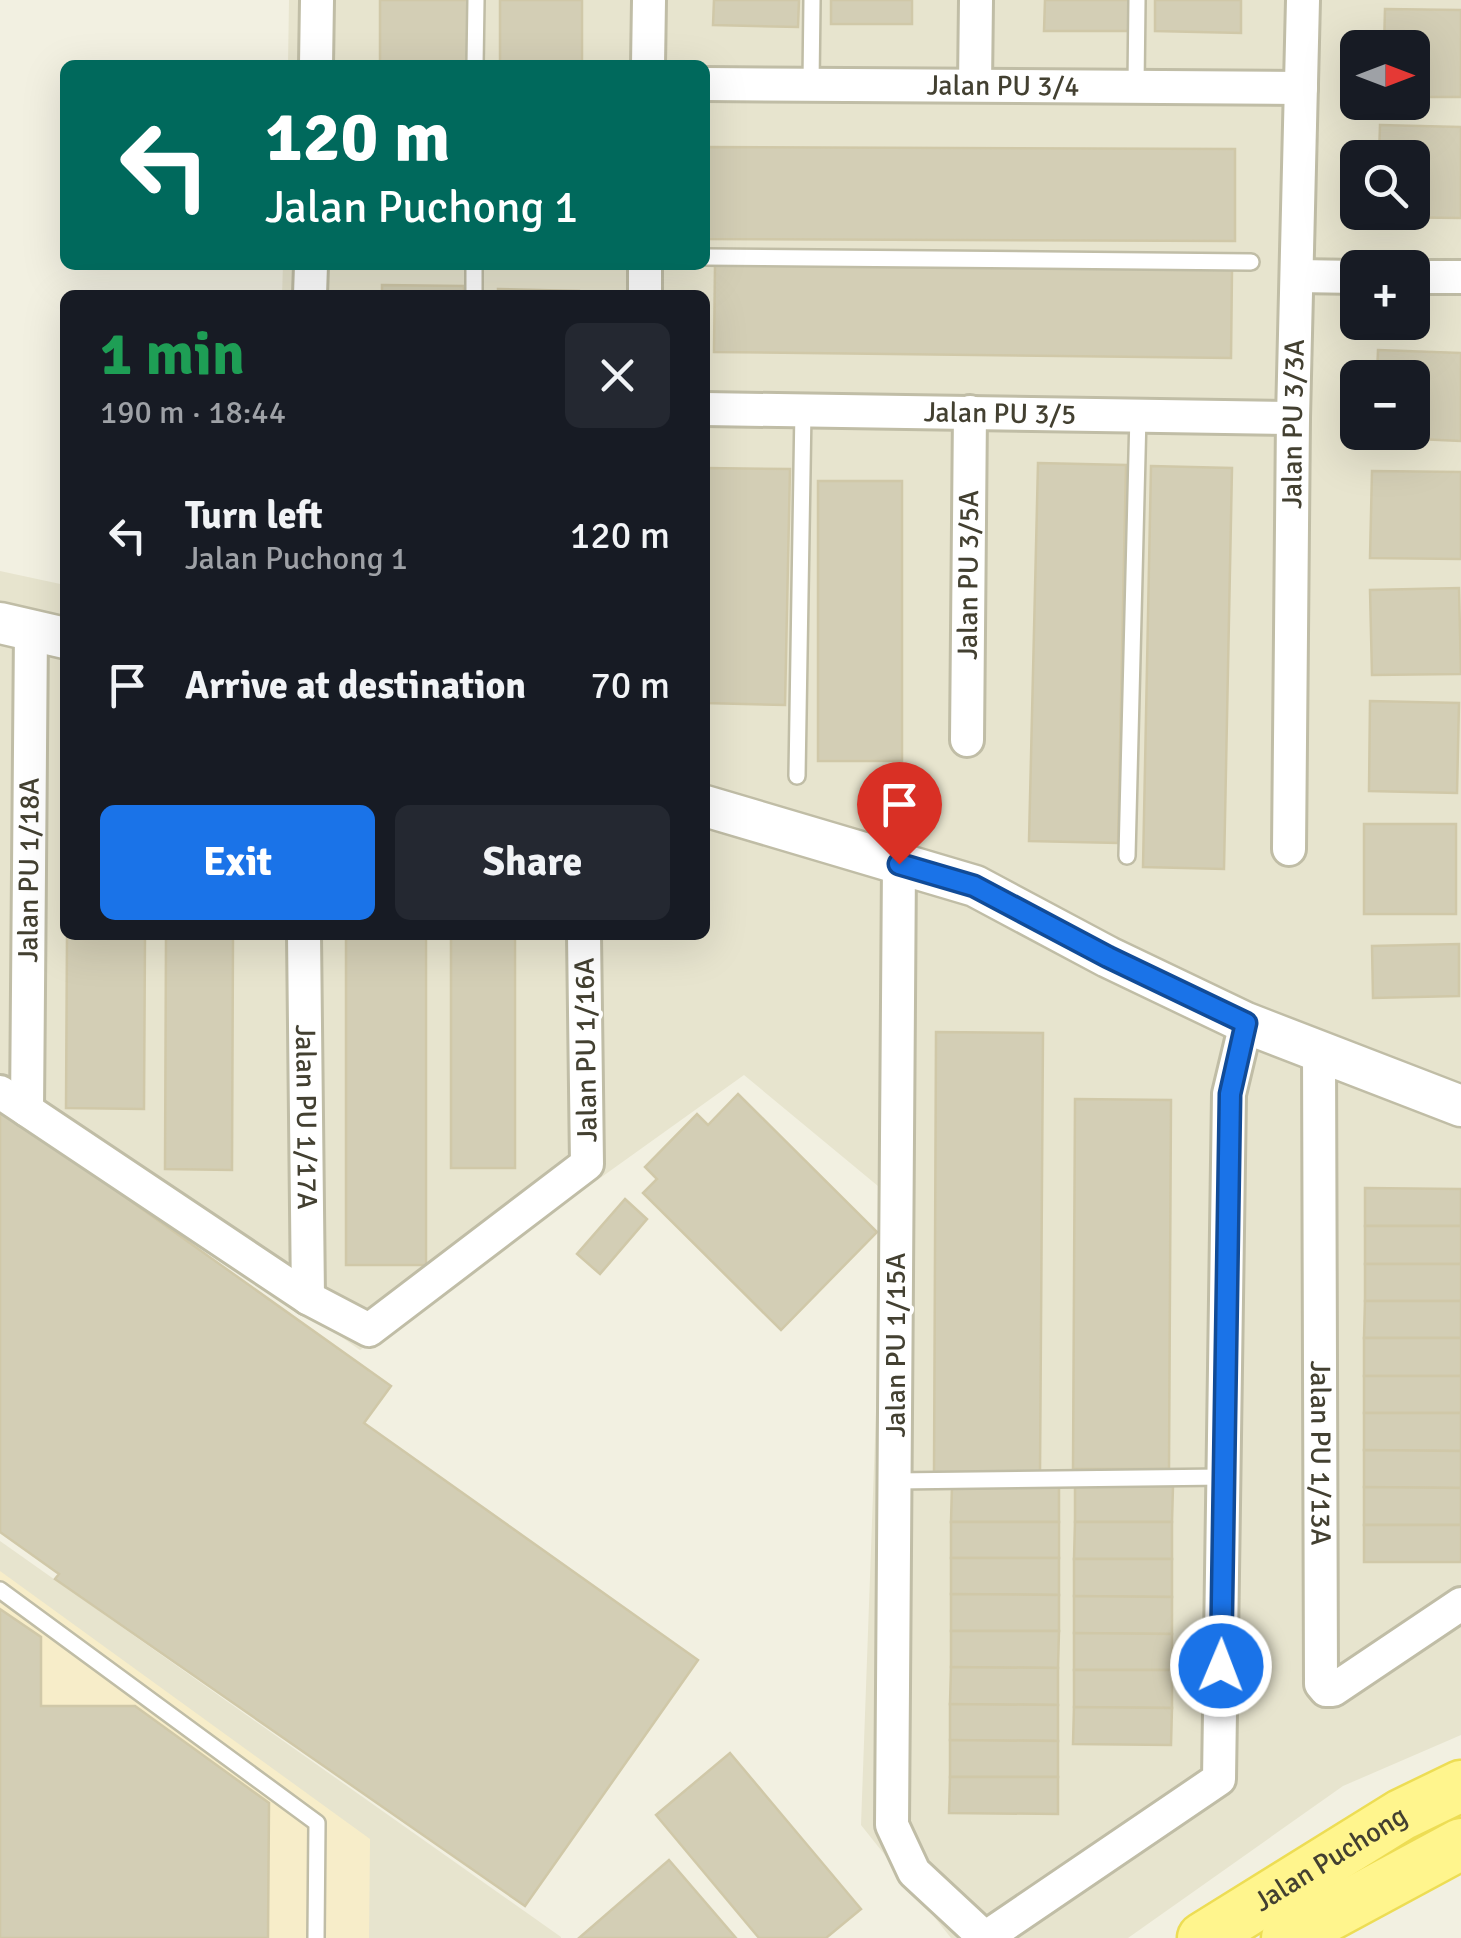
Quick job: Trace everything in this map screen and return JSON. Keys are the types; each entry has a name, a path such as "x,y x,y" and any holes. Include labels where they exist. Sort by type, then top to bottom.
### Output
{"main road":[{"name":"Jalan Puchong","path":"1203,1938 1401,1814 1461,1786"},
{"name":"Jalan Puchong","path":"1287,1938 1461,1844"}],"street":[{"path":"316,60 317,0"},
{"path":"648,60 649,0"},
{"path":"974,85 976,0"},
{"name":"Jalan PU 3/3A","path":"1289,850 1293,418 1303,0"},
{"name":"Jalan PU 3/4","path":"710,84 1300,88"},
{"path":"1297,276 1340,276"},
{"path":"1430,277 1461,277"},
{"name":"Jalan PU 3/5","path":"710,409 1293,418"},
{"name":"Jalan PU 3/5A","path":"968,740 970,412"},
{"name":"Jalan PU 1/18A","path":"14,1101 32,630"},
{"path":"710,807 974,886 1108,957 1246,1023 1461,1106"},
{"name":"Jalan PU 1/15A","path":"899,864 892,1825 914,1872 985,1938 1219,1779 1224,1476"},
{"name":"Jalan PU 1/17A","path":"304,940 308,1298"},
{"name":"Jalan PU 1/16A","path":"308,1298 369,1330 587,1164 584,940"},
{"path":"1224,1476 1230,1094 1246,1023"},
{"name":"Jalan PU 1/13A","path":"1319,1051 1322,1684 1326,1690 1333,1690 1461,1604"},
{"path":"14,1101 308,1298"}],"lane":[{"path":"476,0 476,60"},
{"path":"811,84 812,0"},
{"path":"1136,86 1137,0"},
{"path":"710,258 1251,262"},
{"path":"797,776 803,410"},
{"path":"1128,856 1138,415"},
{"path":"895,1482 1224,1476"},
{"path":"0,1590 317,1823 316,1938"}],"shaded area":[{"path":"289,0 1461,0 1461,1735 1343,1786 1128,1938 951,1938 861,1825 884,1191 744,1075 360,1350 0,1097 0,571 60,584 60,940 710,940 710,290 282,290 283,270 710,270 710,60 288,60"},
{"path":"0,1541 561,1937 561,1938 0,1938"},
{"path":"0,1571 370,1839 369,1938 0,1938"}],"building":[{"path":"380,0 470,0 470,60 380,60"},
{"path":"500,0 582,0 582,60 500,60"},
{"path":"714,0 799,0 798,27 713,25"},
{"path":"831,0 912,0 912,24 831,24"},
{"path":"1045,0 1129,0 1129,31 1044,31"},
{"path":"1155,0 1241,0 1241,33 1155,31"},
{"path":"1385,9 1461,10 1461,97 1430,97 1430,30 1384,30"},
{"path":"1380,125 1461,127 1461,218 1430,218 1430,140 1380,140"},
{"path":"710,147 1235,149 1235,241 710,239"},
{"path":"715,264 1232,270 1231,358 714,352"},
{"path":"382,285 464,286 464,290 382,290"},
{"path":"1378,350 1461,353 1461,441 1430,440 1430,360 1378,360"},
{"path":"1038,463 1126,465 1118,843 1029,841"},
{"path":"1151,466 1232,468 1224,869 1143,867"},
{"path":"710,468 790,469 785,705 710,703"},
{"path":"1372,471 1461,472 1461,559 1370,558"},
{"path":"818,481 902,481 902,761 818,761"},
{"path":"1459,588 1461,674 1372,675 1370,590"},
{"path":"1370,701 1459,703 1457,793 1369,791"},
{"path":"1364,824 1456,824 1456,914 1364,914"},
{"path":"67,940 145,940 144,1109 66,1108"},
{"path":"166,940 233,940 232,1170 165,1169"},
{"path":"346,940 426,940 426,1265 346,1265"},
{"path":"451,940 515,940 515,1168 451,1168"},
{"path":"1459,944 1459,996 1373,998 1372,946"},
{"path":"936,1032 1043,1033 1040,1474 934,1474"},
{"path":"738,1094 877,1232 781,1330 643,1193 657,1179 645,1167 697,1114 708,1125"},
{"path":"1075,1099 1171,1100 1169,1469 1073,1469"},
{"path":"0,1108 391,1386 364,1423 698,1660 525,1906 55,1579 59,1574 0,1532"},
{"path":"1365,1188 1461,1189 1461,1226 1365,1226"},
{"path":"625,1199 647,1219 600,1274 577,1254"},
{"path":"1365,1226 1461,1226 1461,1264 1365,1264"},
{"path":"1365,1264 1461,1264 1461,1301 1365,1301"},
{"path":"1365,1301 1461,1301 1461,1338 1364,1338"},
{"path":"1364,1338 1461,1338 1461,1376 1364,1376"},
{"path":"1364,1376 1461,1376 1461,1413 1364,1413"},
{"path":"1364,1413 1461,1413 1461,1451 1364,1450"},
{"path":"1364,1450 1461,1451 1461,1488 1364,1487"},
{"path":"952,1485 1059,1486 1059,1522 951,1522"},
{"path":"1075,1485 1173,1486 1172,1522 1075,1522"},
{"path":"1364,1487 1461,1488 1461,1525 1364,1525"},
{"path":"951,1522 1059,1522 1059,1558 951,1558"},
{"path":"1075,1522 1172,1522 1172,1559 1074,1559"},
{"path":"1364,1525 1461,1525 1461,1562 1364,1562"},
{"path":"951,1558 1059,1558 1059,1595 951,1594"},
{"path":"1074,1559 1172,1559 1172,1597 1074,1596"},
{"path":"951,1594 1059,1595 1059,1631 951,1631"},
{"path":"1074,1596 1172,1597 1172,1634 1074,1633"},
{"path":"0,1609 41,1637 41,1706 135,1706 269,1803 268,1938 0,1938"},
{"path":"951,1631 1059,1631 1058,1668 951,1667"},
{"path":"1074,1633 1172,1634 1172,1670 1074,1670"},
{"path":"951,1667 1058,1668 1058,1705 950,1704"},
{"path":"1074,1670 1172,1670 1172,1708 1074,1707"},
{"path":"950,1704 1058,1705 1058,1741 950,1740"},
{"path":"1074,1707 1172,1708 1171,1745 1073,1744"},
{"path":"950,1740 1058,1741 1058,1777 950,1777"},
{"path":"730,1753 861,1909 826,1938 759,1938 656,1815"},
{"path":"950,1777 1058,1777 1058,1814 949,1813"},
{"path":"669,1860 736,1938 579,1938"}],"route":[{"path":"899,864 974,886 1108,957 1246,1023 1230,1094 1221,1666"}]}
